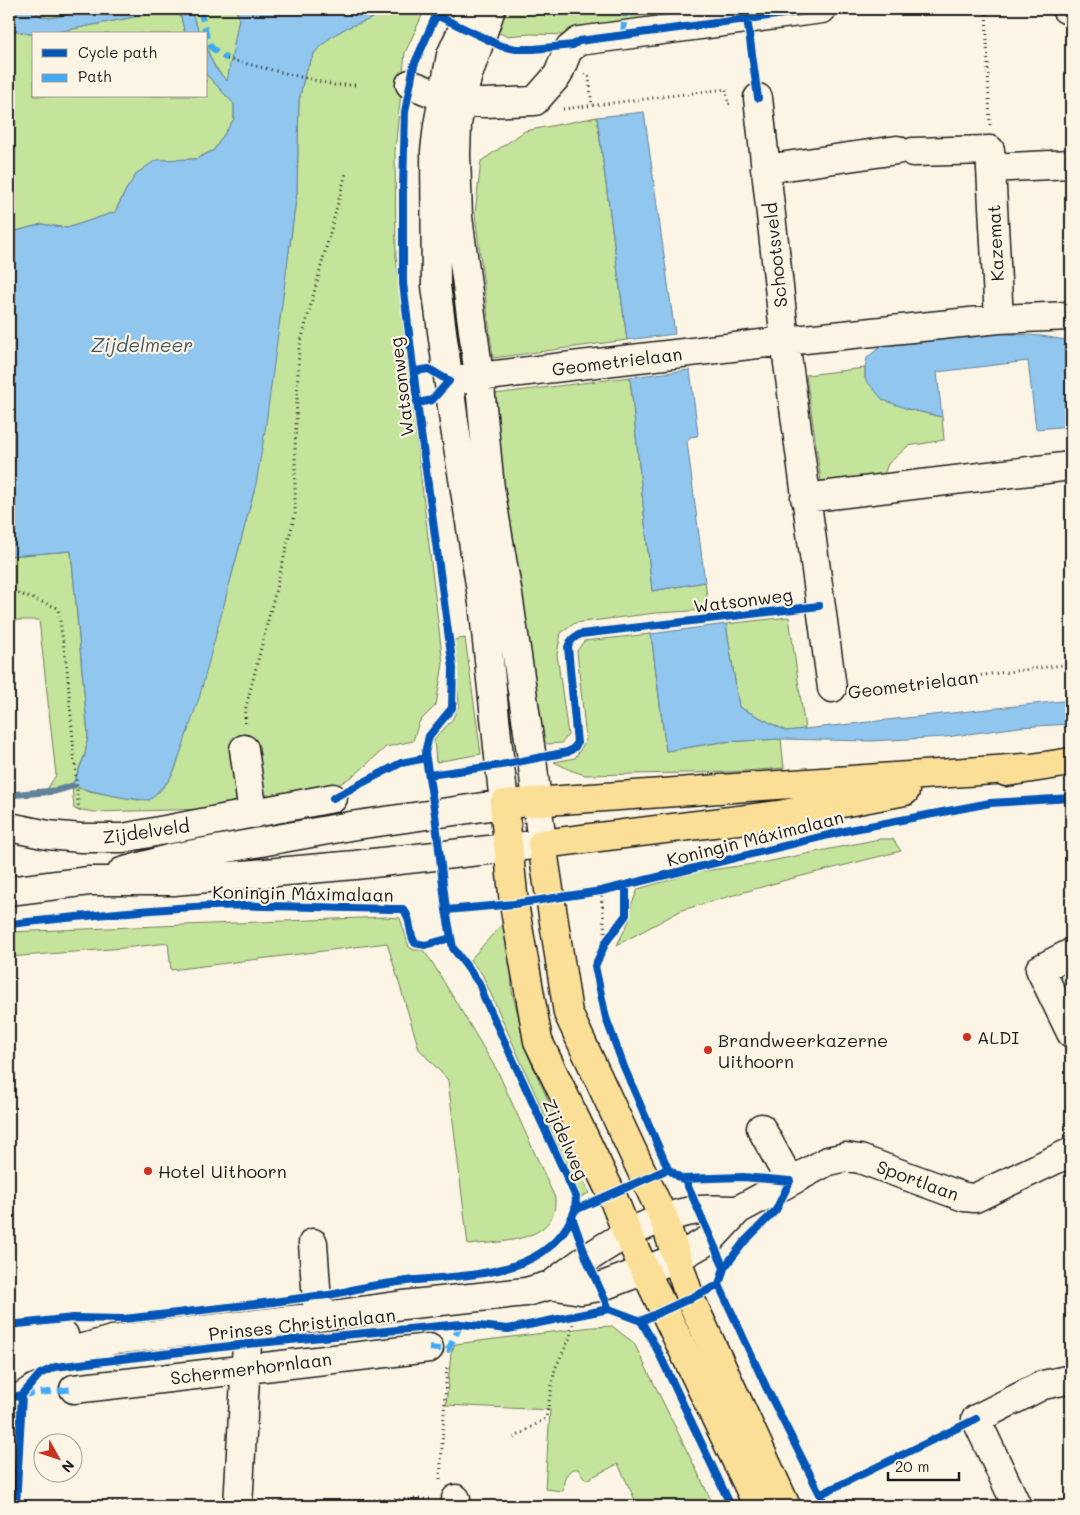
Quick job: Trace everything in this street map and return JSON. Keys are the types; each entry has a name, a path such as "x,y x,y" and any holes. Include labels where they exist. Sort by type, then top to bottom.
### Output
{"main road":[{"name":"Koningin Máximalaan","path":"504,804 1024,768 1071,762"},
{"name":"Koningin Máximalaan","path":"542,844 779,815 1024,768"},
{"name":"Zijdelweg","path":"504,804 518,928 538,1041 612,1195 627,1233 758,1506"},
{"path":"542,844 568,1013 664,1219 690,1298 786,1506"}],"street":[{"path":"472,9 451,55 452,99 457,123 458,217 479,376 490,488 510,610 542,844"},
{"path":"491,9 467,78 452,99 438,125 435,151 435,251 436,286 454,422 483,603 504,804"},
{"path":"410,84 452,99 485,103 535,101 558,75 568,50 579,41 822,9"},
{"path":"1066,9 1071,9"},
{"name":"Schootsveld","path":"758,98 784,341"},
{"path":"765,169 905,151 1071,164"},
{"name":"Kazemat","path":"991,159 999,318"},
{"name":"Geometrielaan","path":"449,381 784,341 999,318 1071,316"},
{"name":"Geometrielaan","path":"784,341 832,688"},
{"path":"805,498 1071,466"},
{"path":"244,749 253,814"},
{"name":"Zijdelveld","path":"9,827 48,835 81,838 123,838 333,798"},
{"name":"Koningin Máximalaan","path":"89,881 182,856 350,826 504,804"},
{"name":"Koningin Máximalaan","path":"9,891 89,881 174,881 355,865 542,844"},
{"path":"1071,953 1040,969 1071,1033"},
{"path":"761,1128 790,1181"},
{"name":"Sportlaan","path":"646,1271 677,1258 712,1238 738,1210 828,1161 846,1157 860,1159 964,1197 976,1198 1071,1152"},
{"name":"Sportlaan","path":"627,1233 664,1219 699,1210 738,1210"},
{"name":"Prinses Christinalaan","path":"9,1343 14,1340 111,1330 248,1325 403,1305 526,1292 551,1285 627,1233"},
{"path":"313,1244 318,1317"},
{"name":"Prinses Christinalaan","path":"551,1285 581,1290 600,1287 646,1271"},
{"path":"238,1505 248,1325"},
{"name":"Prinses Christinalaan","path":"9,1370 21,1361 39,1355 81,1348 111,1330"},
{"name":"Schermerhornlaan","path":"74,1389 246,1368 438,1353"},
{"path":"1017,1506 976,1419 1043,1385 1067,1380"}],"path":[{"path":"986,9 991,159"},
{"path":"227,59 334,85 357,85"},
{"path":"564,108 726,89 728,104 758,98"},
{"path":"244,749 245,711 295,514 295,449 299,349 346,173"},
{"path":"9,590 58,608 67,668 78,787"},
{"path":"590,892 604,890 606,942"},
{"path":"602,950 616,930"},
{"path":"566,1317 580,1315"},
{"path":"514,1438 546,1418 555,1369 580,1315"},
{"path":"238,1505 448,1496 438,1353"},
{"path":"9,1425 20,1422 20,1435"},
{"path":"72,1500 123,1505 184,1506"}],"green space":[{"path":"34,9 99,9 50,18 40,16"},
{"path":"190,9 236,9 239,18 228,82 211,60 208,51 208,32 199,32"},
{"path":"389,9 425,9 405,53 395,151 396,256 443,664 436,705 419,722 413,741 386,747 356,774 333,788 208,809 95,812 74,809 72,786 139,800 159,792 175,769 246,520 275,352 297,192 299,101 305,73 315,52 331,37 346,28 368,20"},
{"path":"501,9 747,9 566,35 531,34 506,36 492,30"},
{"path":"170,10 181,17 185,32 57,32"},
{"path":"9,29 32,35 32,98 208,98 208,76 234,104 234,119 214,150 196,159 156,161 137,173 115,212 67,228 42,224 9,233"},
{"path":"597,117 627,340 493,358 475,214 481,161 525,131"},
{"path":"865,368 865,379 908,409 942,417 944,440 908,446 888,464 881,482 822,488 806,375"},
{"path":"630,377 652,591 705,582 709,610 656,613 575,623 561,633 557,654 568,735 562,743 548,744 543,740 514,595 494,394"},
{"path":"71,551 88,735 85,754 72,786 46,791 56,775 39,620 9,620 9,556"},
{"path":"789,617 805,729 786,731 739,707 726,624"},
{"path":"651,634 666,751 722,742 781,739 784,768 732,772 585,775 554,762 575,758 586,740 577,651 584,641"},
{"path":"465,638 481,754 436,762 434,740 452,720 459,705 453,640"},
{"path":"879,839 893,839 901,851 786,880 682,910 617,945 629,921 632,903 638,889 697,872 766,862"},
{"path":"509,916 512,991 528,1055 589,1193 581,1197 482,974 470,960"},
{"path":"385,917 400,918 409,947 414,950 423,950 432,962 498,1072 555,1198 554,1212 548,1224 539,1231 528,1236 503,1242 468,1245 448,1080 419,1049 387,943 171,970 168,943 9,957 9,932"},
{"path":"612,1326 634,1343 714,1506 638,1506 618,1464 586,1480 578,1469 573,1469 566,1476 563,1491 545,1489 550,1410 446,1405 451,1353 455,1344"}],"water":[{"path":"9,9 34,9 40,16 50,18 99,9 190,9 199,32 185,32 181,17 170,10 57,32 32,32 32,35 9,29"},
{"name":"Zijdelmeer","path":"236,9 389,9 368,20 346,28 331,37 315,52 305,73 299,101 297,192 265,431 256,484 200,695 175,769 169,780 150,800 130,799 72,786 85,755 88,735 71,551 9,556 9,233 42,224 67,228 115,212 137,173 156,160 196,159 214,150 234,119 234,104 208,76 208,52 215,68 227,81 239,18"},
{"path":"644,112 675,334 627,340 597,117"},
{"path":"998,333 1042,336 1071,341 1071,426 1036,429 1028,361 937,372 942,417 908,409 883,400 865,379 867,358 882,345"},
{"path":"690,370 698,434 697,436 690,437 687,442 705,582 652,591 630,377"},
{"path":"726,624 739,707 786,731 1071,700 1071,724 1019,727 946,737 871,741 781,739 722,742 666,751 651,634"}],"waterway":[{"path":"9,795 55,791 72,786"}],"marked path":[{"path":"200,9 206,32"},
{"path":"623,35 625,9"},
{"path":"208,42 212,48 227,59"},
{"path":"429,1348 448,1350 461,1324"},
{"path":"22,1395 74,1389"}],"cycle path":[{"name":"Watsonweg","path":"439,9 414,65 405,112 403,283 420,426 453,668 452,708 429,736 425,753 435,814 446,910 453,948 479,983 576,1197 575,1210 572,1217 587,1260 609,1309 641,1321 657,1349 731,1506"},
{"path":"436,15 501,46 516,49 534,49 573,45 579,41 822,9"},
{"path":"747,18 758,98"},
{"name":"Watsonweg","path":"415,371 429,369 449,381 432,400 418,403"},
{"name":"Watsonweg","path":"429,775 501,765 568,752 575,747 577,743 568,647 576,636 819,606"},
{"path":"333,798 401,763 426,758"},
{"path":"446,910 514,904 601,891 849,830 990,803 1071,798"},
{"path":"626,886 626,915 606,942 595,966 606,1018 624,1067 668,1169 686,1182 724,1268 719,1285 767,1389 826,1506"},
{"path":"9,924 136,911 213,906 403,909 408,917 411,935 415,943 425,945 451,938"},
{"path":"575,1210 668,1169"},
{"path":"682,1179 743,1177 790,1181 776,1210 744,1242 724,1268"},
{"path":"9,1325 73,1318 124,1319 328,1295 375,1285 472,1275 520,1264 541,1253 559,1238 572,1217"},
{"path":"641,1321 719,1285"},
{"path":"9,1398 22,1395 40,1374 55,1367 247,1344 461,1324 508,1329 609,1309"},
{"path":"16,1506 22,1395"},
{"path":"821,1494 976,1419"}],"place":[{"name":"ALDI","path":"967,1037"},
{"name":"Brandweerkazerne Uithoorn","path":"708,1050"},
{"name":"Hotel Uithoorn","path":"148,1171"}]}
